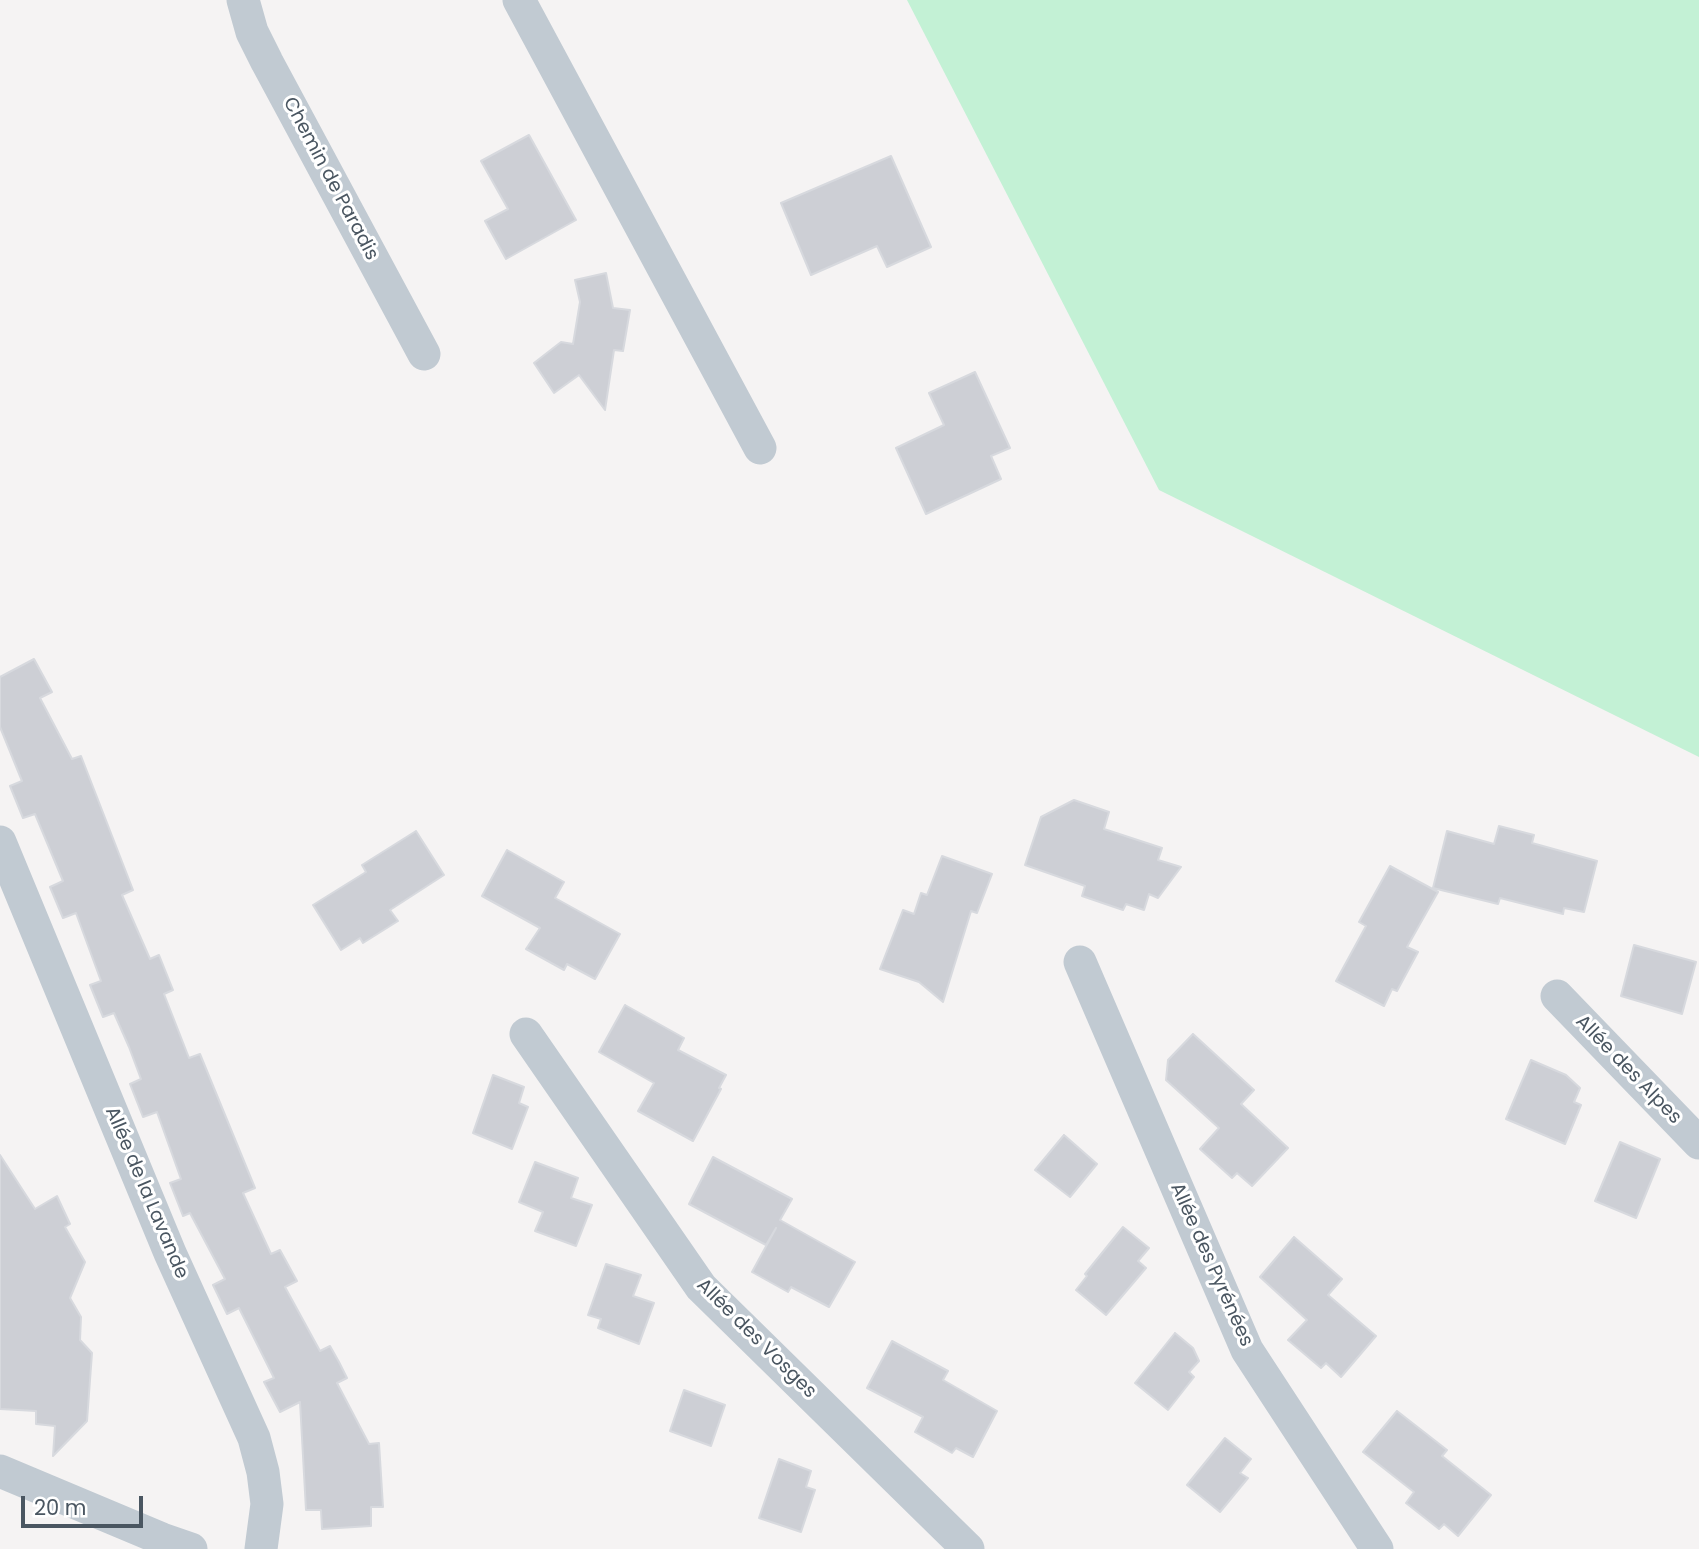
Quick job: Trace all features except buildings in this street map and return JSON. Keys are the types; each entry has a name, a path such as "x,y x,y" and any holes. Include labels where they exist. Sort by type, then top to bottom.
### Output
{"street":[{"name":"Chemin de Paradis","path":"243,0 252,32 267,62 424,354"},
{"path":"519,0 760,448"},
{"name":"Allée de la Lavande","path":"0,842 170,1253 254,1438 263,1472 267,1504 261,1549"},
{"name":"Allée des Pyrénées","path":"1080,962 1247,1350 1377,1549"},
{"name":"Allée des Alpes","path":"1556,996 1699,1143"},
{"name":"Allée des Vosges","path":"526,1034 701,1287 968,1549"},
{"path":"0,1471 191,1549"}],"green space":[{"path":"907,0 1699,0 1699,757 1159,490"}]}
